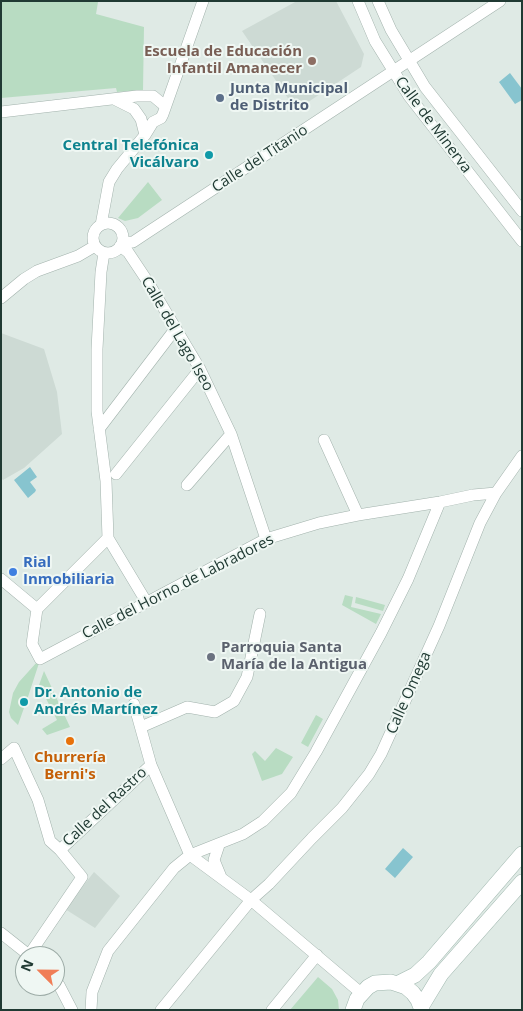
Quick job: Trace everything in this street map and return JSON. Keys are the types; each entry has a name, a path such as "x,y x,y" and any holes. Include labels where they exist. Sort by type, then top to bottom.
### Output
{"main road":[{"path":"399,983 415,975 428,962 522,854"},
{"path":"421,1009 441,974 522,882"},
{"path":"353,1010 357,999 362,993 375,984 391,982 399,983 413,993 421,1009"}],"street":[{"path":"106,224 104,208 109,182 153,122 161,118 174,87 203,1"},
{"name":"Calle de Minerva","path":"358,1 393,72 409,96 522,241"},
{"name":"Calle de Minerva","path":"378,1 391,30 425,87 522,211"},
{"name":"Calle del Titanio","path":"121,240 145,234 500,1"},
{"path":"1,112 131,96 157,98 165,106"},
{"path":"114,99 134,109 141,120 145,135"},
{"path":"141,120 153,122"},
{"path":"1,298 37,271 100,250 114,252 121,240 119,228 106,224 97,228 93,236 100,250 101,272 97,349 97,411 106,481 108,538 147,603"},
{"name":"Calle del Lago Iseo","path":"121,240 200,369 231,434 266,539"},
{"path":"99,429 176,328"},
{"path":"116,474 200,369"},
{"path":"187,485 231,434"},
{"path":"324,440 358,515"},
{"name":"Calle Omega","path":"161,1010 251,900 269,884 342,808 369,774 383,749 439,626 480,523 496,493 522,456"},
{"name":"Calle del Horno de Labradores","path":"37,610 32,644 40,659 266,539 320,523 358,515 472,495 496,493"},
{"path":"91,1010 92,992 108,951 174,868 190,855 244,834 263,821 291,793 381,633 408,579 440,502"},
{"path":"1,579 37,610 108,538"},
{"path":"141,727 187,707 215,712 234,701 247,677 260,614"},
{"path":"134,704 151,764 190,855 251,900 362,993"},
{"path":"1,760 14,748 38,800 50,841 60,850 82,878 36,946"},
{"name":"Calle del Rastro","path":"60,850 151,764"},
{"path":"219,845 214,860 222,879"},
{"path":"1,932 17,946"},
{"path":"272,1010 317,955"},
{"path":"65,996 72,1010"}],"shaded area":[{"name":"Escuela de Educación Infantil Amanecer","path":"297,1 336,1 364,54 361,67 296,110 242,31"},
{"path":"1,333 44,349 57,392 62,434 24,468 3,480 1,478"},
{"path":"94,872 120,896 95,928 65,909"}],"green space":[{"path":"1,1 94,1 98,2 96,14 144,27 143,90 117,92 116,88 1,98"},
{"path":"148,182 162,200 138,218 125,221 118,218"},
{"path":"345,595 353,597 351,607 381,614 376,624 342,605"},
{"path":"356,597 385,605 383,611 355,603"},
{"path":"37,662 39,663 27,700 25,697 19,700 22,706 25,705 18,725 11,718 9,712 13,693 19,682"},
{"path":"44,671 70,727 47,735 42,729 57,720 39,685"},
{"path":"316,715 323,719 308,747 301,743"},
{"path":"276,748 293,757 282,774 262,781 252,754 255,751 265,761"},
{"path":"318,977 332,989 338,1000 339,1010 290,1010"}],"water":[{"path":"510,73 522,89 522,100 515,104 499,82"},
{"path":"30,467 37,477 30,482 36,490 28,498 14,480"},
{"path":"403,848 413,857 395,878 385,869"}],"place":[{"name":"Escuela de Educación Infantil Amanecer","path":"312,61"},
{"name":"Junta Municipal de Distrito","path":"220,98"},
{"name":"Central Telefónica Vicálvaro","path":"209,155"},
{"name":"Rial Inmobiliaria","path":"13,572"},
{"name":"Parroquia Santa María de la Antigua","path":"211,657"},
{"name":"Dr. Antonio de Andrés Martínez","path":"24,702"},
{"name":"Churrería Berni's","path":"70,741"}]}
